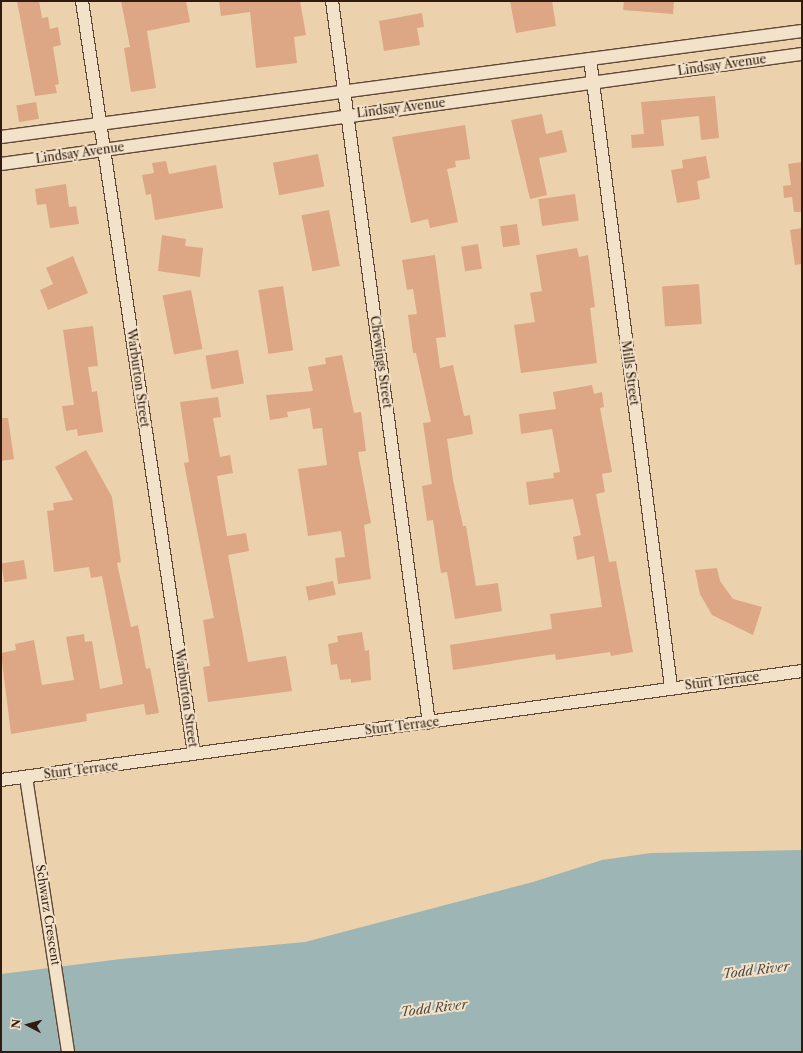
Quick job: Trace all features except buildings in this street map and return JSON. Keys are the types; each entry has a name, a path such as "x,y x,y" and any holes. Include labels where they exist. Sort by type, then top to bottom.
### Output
{"street":[{"name":"Warburton Street","path":"82,1 194,754"},
{"name":"Chewings Street","path":"332,1 429,723"},
{"name":"Lindsay Avenue","path":"1,137 100,125 345,90 802,31"},
{"name":"Lindsay Avenue","path":"1,164 348,114 802,54"},
{"name":"Mills Street","path":"590,59 672,687"},
{"name":"Sturt Terrace","path":"1,780 429,723 672,687 802,671"},
{"name":"Schwarz Crescent","path":"26,777 68,1052"}],"water":[{"name":"Todd River","path":"802,850 802,1052 1,1052 1,974 121,959 305,942 533,882 602,860 651,853"}]}
